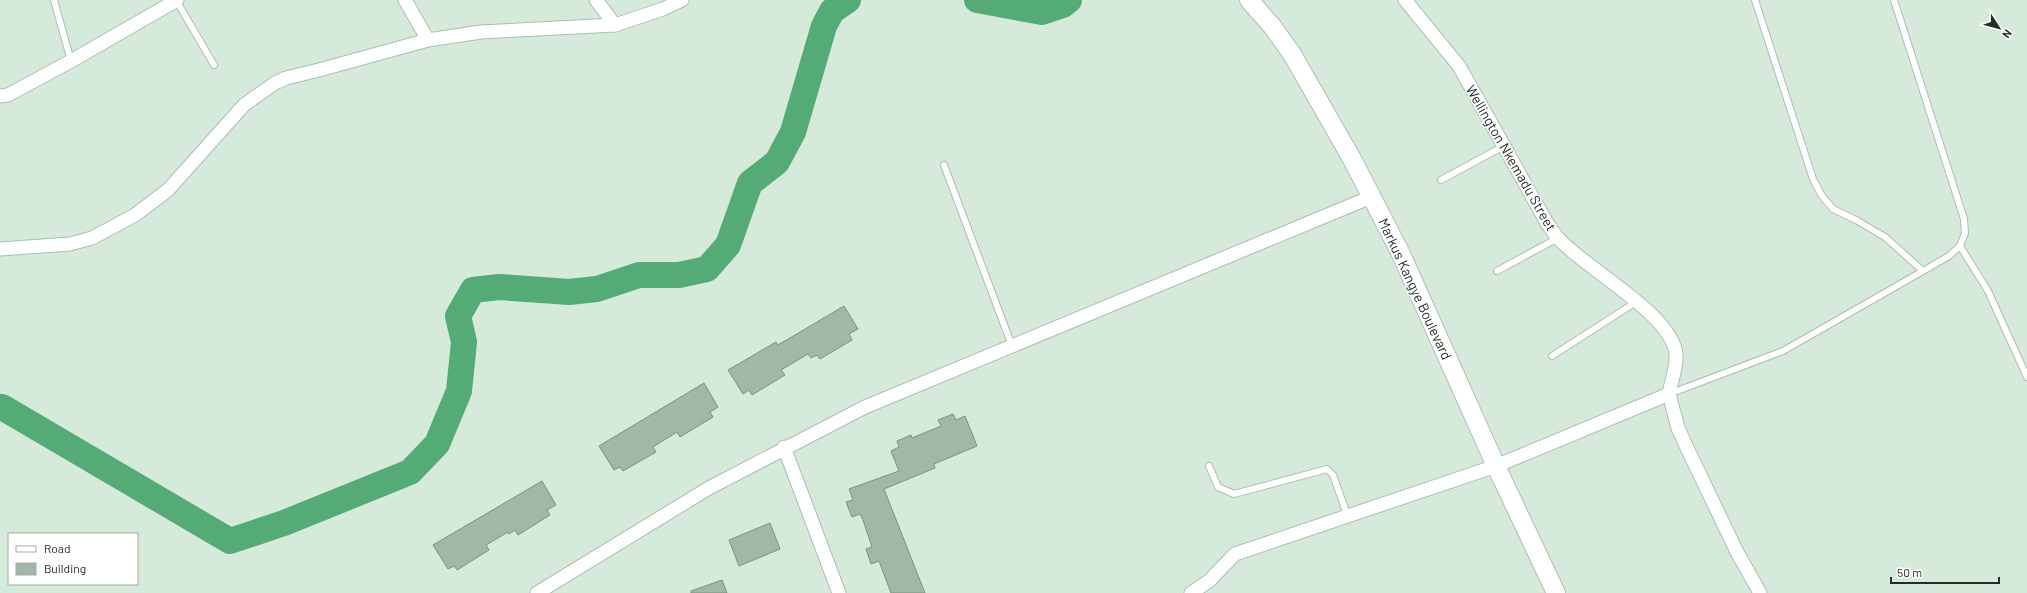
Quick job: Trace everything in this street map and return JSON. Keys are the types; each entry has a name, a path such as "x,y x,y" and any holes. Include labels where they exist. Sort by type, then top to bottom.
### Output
{"street":[{"path":"0,96 8,95 71,61 176,0"},
{"path":"405,0 428,40"},
{"path":"596,0 615,25"},
{"path":"0,249 70,244 102,234 135,215 168,190 244,105 275,83 286,78 428,40 481,32 615,25 664,9 682,0"},
{"name":"Markus Kangye Boulevard","path":"1249,0 1272,26 1292,54 1401,254 1496,466 1556,593"},
{"name":"Wellington Nkemadu Street","path":"1405,0 1459,66 1558,238 1636,302 1660,324 1673,342 1676,355 1669,394"},
{"path":"537,593 709,488 784,447 865,406 1371,197"},
{"path":"1191,593 1210,580 1235,554 1496,466 1669,394 1678,428 1685,445 1737,552 1760,593"},
{"path":"784,447 838,593"}],"lane":[{"path":"54,0 71,61"},
{"path":"176,0 214,65"},
{"path":"1755,0 1813,179 1822,196 1833,209 1856,220 1885,237 1923,271"},
{"path":"1669,394 1783,351 1949,256 1960,246 1965,233 1964,219 1894,0"},
{"path":"1441,180 1504,146"},
{"path":"944,165 1012,346"},
{"path":"1497,271 1558,238"},
{"path":"1960,246 1988,291 2027,377"},
{"path":"1552,356 1636,302"},
{"path":"1209,466 1218,486 1234,494 1326,469 1333,475 1348,517"}],"building":[{"path":"844,306 858,329 849,334 852,340 820,359 817,355 811,358 808,354 781,370 785,375 752,395 749,390 743,394 728,370 776,342 778,345"},
{"path":"704,383 718,407 710,412 713,417 680,437 677,432 653,447 656,452 623,471 620,467 614,470 599,446"},
{"path":"953,414 956,420 965,416 977,446 934,464 935,468 884,489 925,593 891,593 879,561 871,564 866,549 872,547 860,514 852,517 846,502 853,500 849,489 899,471 891,451 899,447 897,441 911,435 912,438 941,426 938,420"},
{"path":"542,481 556,505 547,510 550,515 518,535 515,530 509,534 508,532 486,545 489,550 457,570 454,566 448,569 433,545"},
{"path":"770,523 780,549 739,566 729,540"},
{"path":"722,580 727,593 691,593 691,591"}],"waterway":[{"path":"0,407 230,541 284,523 410,472 437,444 459,391 464,342 458,316 473,290 499,287 569,292 597,289 639,275 679,275 707,269 728,245 750,183 777,162 793,132 824,26 832,11 848,0"},
{"path":"977,0 1042,12 1063,5 1069,0"}]}
